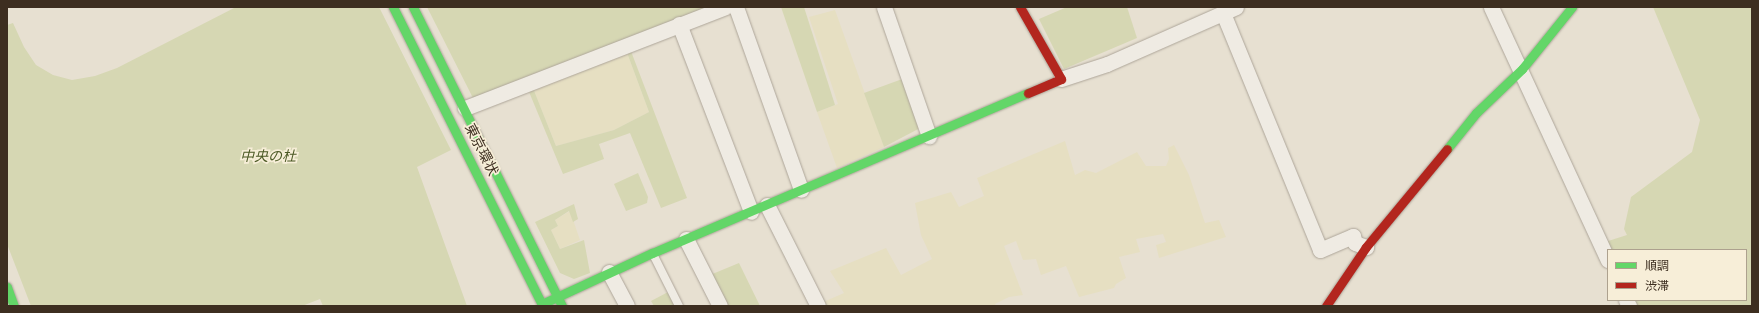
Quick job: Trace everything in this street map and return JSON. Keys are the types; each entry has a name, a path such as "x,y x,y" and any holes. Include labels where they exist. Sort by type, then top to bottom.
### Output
{"main road":[{"name":"東京環状","path":"393,7 540,305"},
{"name":"東京環状","path":"413,7 465,108 562,306"},
{"path":"540,305 556,295 652,253 1061,79 1020,7"},
{"path":"1326,306 1366,247 1476,113 1522,69 1572,7"},
{"path":"7,287 11,302"}],"street":[{"path":"465,108 725,7"},
{"path":"736,7 801,190"},
{"path":"884,7 929,136"},
{"path":"1491,7 1522,69 1607,258"},
{"path":"1061,79 1107,64 1230,10 1320,250 1353,236 1355,242 1366,247"},
{"path":"679,24 751,212"},
{"path":"767,205 818,306"},
{"path":"686,239 720,306"},
{"path":"609,272 627,306"}],"lane":[{"path":"652,253 679,306"}],"shaded area":[{"path":"835,10 884,147 837,168 817,112 838,104 809,17"},
{"path":"626,50 649,112 614,130 556,146 533,88"},
{"path":"1065,141 1075,175 1085,170 1096,173 1137,152 1146,166 1166,166 1169,159 1168,148 1174,145 1189,175 1205,223 1219,220 1226,237 1159,258 1156,245 1166,242 1163,234 1136,239 1140,252 1119,257 1126,278 1116,284 1114,288 1079,297 1066,266 1041,275 1036,259 1023,260 1016,241 1004,246 1023,295 1009,297 995,304 996,306 823,306 821,303 844,293 830,271 886,248 901,275 932,259 921,235 915,203 951,192 959,207 984,196 977,178"},
{"path":"570,211 580,240 560,249 551,230 558,226 555,220"}],"green space":[{"name":"中央の杜","path":"236,7 379,7 451,150 417,167 467,306 323,306 320,299 302,306 31,306 7,244 7,25 13,23 24,47 36,65 53,75 72,80 95,76 117,68"},
{"path":"427,7 716,7 475,102"},
{"path":"781,7 804,7 835,105 817,112"},
{"path":"1067,7 1127,7 1137,38 1064,69 1039,19"},
{"path":"1653,7 1752,7 1752,306 1633,306 1630,301 1747,301 1747,249 1608,249 1605,242 1627,235 1624,229 1631,197 1692,152 1700,120"},
{"path":"629,46 687,198 661,208 630,133 599,144 604,159 563,174 527,87","holes":["626,50 649,112 614,130 556,146 533,88"]},
{"path":"905,78 922,127 884,147 864,93"},
{"path":"638,173 648,197 647,203 626,211 614,184"},
{"path":"574,204 578,219 573,222 569,211 555,220 558,226 551,230 560,249 584,240 590,273 574,279 560,273 535,222"},
{"path":"739,263 760,306 725,306 710,275"},
{"path":"670,291 677,306 654,306 651,301"}],"traffic: fast":[{"path":"393,7 543,306"},
{"path":"413,7 562,306"},
{"path":"1447,149 1476,113 1522,69 1572,7"},
{"path":"542,304 652,253 1028,93"},
{"path":"7,287 14,306"}],"traffic: jam":[{"path":"1020,7 1061,79 1028,93"},
{"path":"1326,306 1366,247 1447,149"}]}
